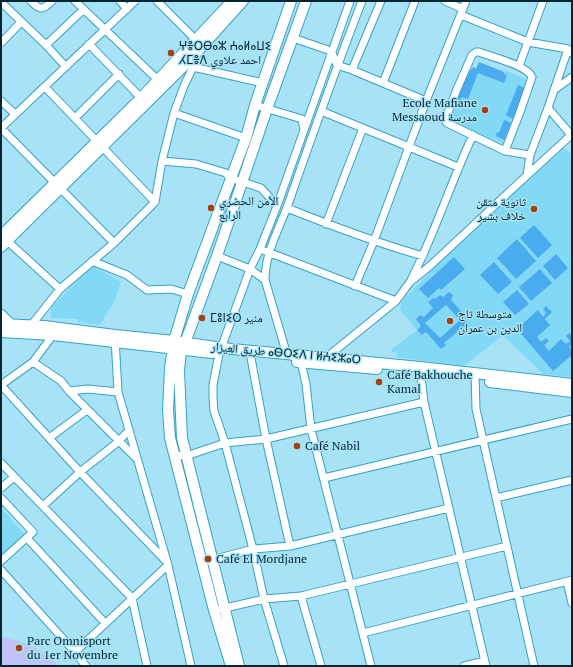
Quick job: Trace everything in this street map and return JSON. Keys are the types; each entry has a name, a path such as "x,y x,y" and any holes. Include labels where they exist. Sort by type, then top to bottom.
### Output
{"main road":[{"path":"99,144 190,65 199,43 232,1"},
{"path":"2,239 99,144 158,80 243,1"},
{"path":"207,561 174,456 170,438 168,410 188,294 246,138 255,105 291,1"},
{"path":"231,666 207,561 182,438 178,345 217,256 267,109 294,38 306,1"},
{"name":"طريق العيزار ⴰⴱⵔⵉⴷ ⵏ ⵍⵄⵉⵣⴰⵔ","path":"1,324 15,325 53,335 115,339"},
{"name":"طريق العيزار ⴰⴱⵔⵉⴷ ⵏ ⵍⵄⵉⵣⴰⵔ","path":"1,332 29,329 178,345 220,351 252,358 302,362 326,361"},
{"name":"طريق العيزار ⴰⴱⵔⵉⴷ ⵏ ⵍⵄⵉⵣⴰⵔ","path":"220,351 287,354 326,361 475,377 572,392"},
{"name":"طريق العيزار ⴰⴱⵔⵉⴷ ⵏ ⵍⵄⵉⵣⴰⵔ","path":"475,377 572,384"},
{"path":"219,609 239,666"}],"street":[{"path":"31,1 37,7 42,8 46,7 52,1"},
{"path":"75,1 158,80"},
{"path":"120,1 127,9"},
{"path":"114,243 1,128 45,88 135,1"},
{"path":"157,1 199,43"},
{"path":"284,666 264,599 253,549 225,443 214,411 214,385 220,351 250,269 260,249 277,206 350,1"},
{"path":"287,354 266,280 265,271 268,252 287,208 362,1"},
{"path":"352,70 381,1"},
{"path":"383,83 415,1"},
{"path":"444,1 462,12 528,42 570,51 530,155 526,175"},
{"path":"355,286 374,241 426,100 466,1"},
{"path":"519,66 543,1"},
{"path":"1,2 46,45 66,67"},
{"path":"46,45 83,10"},
{"path":"1,43 21,22"},
{"path":"294,38 331,52 338,65 426,100"},
{"path":"89,44 141,98"},
{"path":"505,152 532,79 530,73 519,66 476,52 472,56 456,89 445,120 447,123 505,152 530,155"},
{"path":"29,329 60,289 114,243 156,202 162,161 174,113 190,65 263,83"},
{"path":"75,118 119,74"},
{"path":"554,90 572,76"},
{"path":"45,88 156,202"},
{"path":"1,101 15,114"},
{"path":"255,105 302,118 304,132"},
{"path":"410,282 431,265 526,175 572,136 548,108"},
{"path":"321,111 458,167"},
{"path":"174,113 246,138"},
{"path":"326,224 363,128"},
{"path":"304,132 313,134"},
{"path":"326,361 396,301 410,282 423,256 458,167 473,135"},
{"path":"162,161 196,164 226,173 230,178 261,188 277,206"},
{"path":"287,208 374,241 423,256"},
{"path":"2,239 60,289"},
{"path":"260,249 396,301"},
{"path":"217,256 250,269 266,280"},
{"path":"92,261 127,275 147,290 171,289 188,294"},
{"path":"1,313 15,325"},
{"path":"53,335 33,362 1,385 80,472 167,564"},
{"path":"115,339 118,392 167,564 191,666"},
{"path":"252,358 266,439 290,546"},
{"path":"33,362 61,381 118,442 137,459"},
{"path":"302,362 311,428 371,666"},
{"path":"421,370 424,402 485,663 464,666"},
{"path":"475,377 476,409 534,666"},
{"path":"69,391 88,389 118,392"},
{"path":"174,456 186,456 225,443 266,439 424,402"},
{"path":"49,438 87,410"},
{"path":"324,478 572,419"},
{"path":"43,506 80,472 118,442 129,430"},
{"path":"1,463 132,598 147,666"},
{"path":"1,488 14,477"},
{"path":"496,498 572,480"},
{"path":"1,498 33,532 1,561"},
{"path":"207,561 253,549 290,546 449,508"},
{"path":"28,538 105,622"},
{"path":"219,609 264,599 300,596 507,546"},
{"path":"75,652 167,564"},
{"path":"1,570 86,666"},
{"path":"363,633 569,581 572,603"},
{"path":"300,596 322,666"}],"shaded area":[{"name":"Ecole Mafiane Messaoud مدرسة","path":"479,62 504,72 507,71 528,80 503,144 448,120 469,70 473,67 476,68"},
{"name":"ثانوية متقن خلاف بشير","path":"564,148 572,155 572,377 543,374 503,335 464,366 396,357 397,352 391,352 392,349 417,330 401,311 400,307 403,300 438,263"},
{"path":"92,265 121,282 115,300 100,325 78,322 78,319 51,318 51,308"},
{"path":"1,508 25,535 1,557"},
{"name":"Parc Omnisport du 1er Novembre","path":"1,637 25,643 39,650 59,666 1,666"}],"building":[{"path":"479,62 504,72 504,74 507,75 504,83 478,73 468,99 462,97 460,102 457,101 469,70 473,67 476,69"},
{"path":"518,85 525,88 513,119 506,115"},
{"path":"504,120 511,123 504,140 496,136 497,132 499,133"},
{"path":"534,225 552,245 538,258 520,238"},
{"path":"517,239 536,261 516,279 497,258"},
{"path":"556,254 568,268 555,280 543,266"},
{"path":"454,257 465,269 441,290 439,288 428,298 419,289"},
{"path":"494,262 512,282 498,294 480,275"},
{"path":"540,269 552,283 531,301 519,287"},
{"path":"517,290 529,304 515,315 503,302"},
{"path":"449,292 453,295 451,300 468,319 466,321 469,325 465,328 463,327 444,343 446,345 441,349 426,332 422,335 417,330 421,326 416,319 420,315 424,317 433,308 428,302 440,295 443,297","holes":["446,305 460,320 440,338 425,323"]},
{"path":"546,306 552,312 545,319 550,325 537,337 541,342 546,338 549,341 544,345 549,351 561,339 566,344 570,341 566,336 569,333 572,335 572,344 569,347 572,351 572,355 553,371 517,329 538,310 543,317 546,313 543,309"}],"place":[{"name":"ⵖⴻⵔⴱⴰⵣ ⵄⴰⵍⴰⵡⵉ ⵃⵎⴻⴷ احمد علاوي","path":"171,53"},
{"name":"Ecole Mafiane Messaoud مدرسة","path":"485,110"},
{"name":"الأمن الحضري الرابع","path":"211,208"},
{"name":"ثانوية متقن خلاف بشير","path":"534,209"},
{"name":"ⵎⵓⵏⵉⵔ منير","path":"202,318"},
{"name":"متوسطة تاج الدين بن عمران","path":"450,321"},
{"name":"Café Bakhouche Kamal","path":"379,382"},
{"name":"Café Nabil","path":"297,446"},
{"name":"Café El Mordjane","path":"208,559"},
{"name":"Parc Omnisport du 1er Novembre","path":"19,648"}]}
